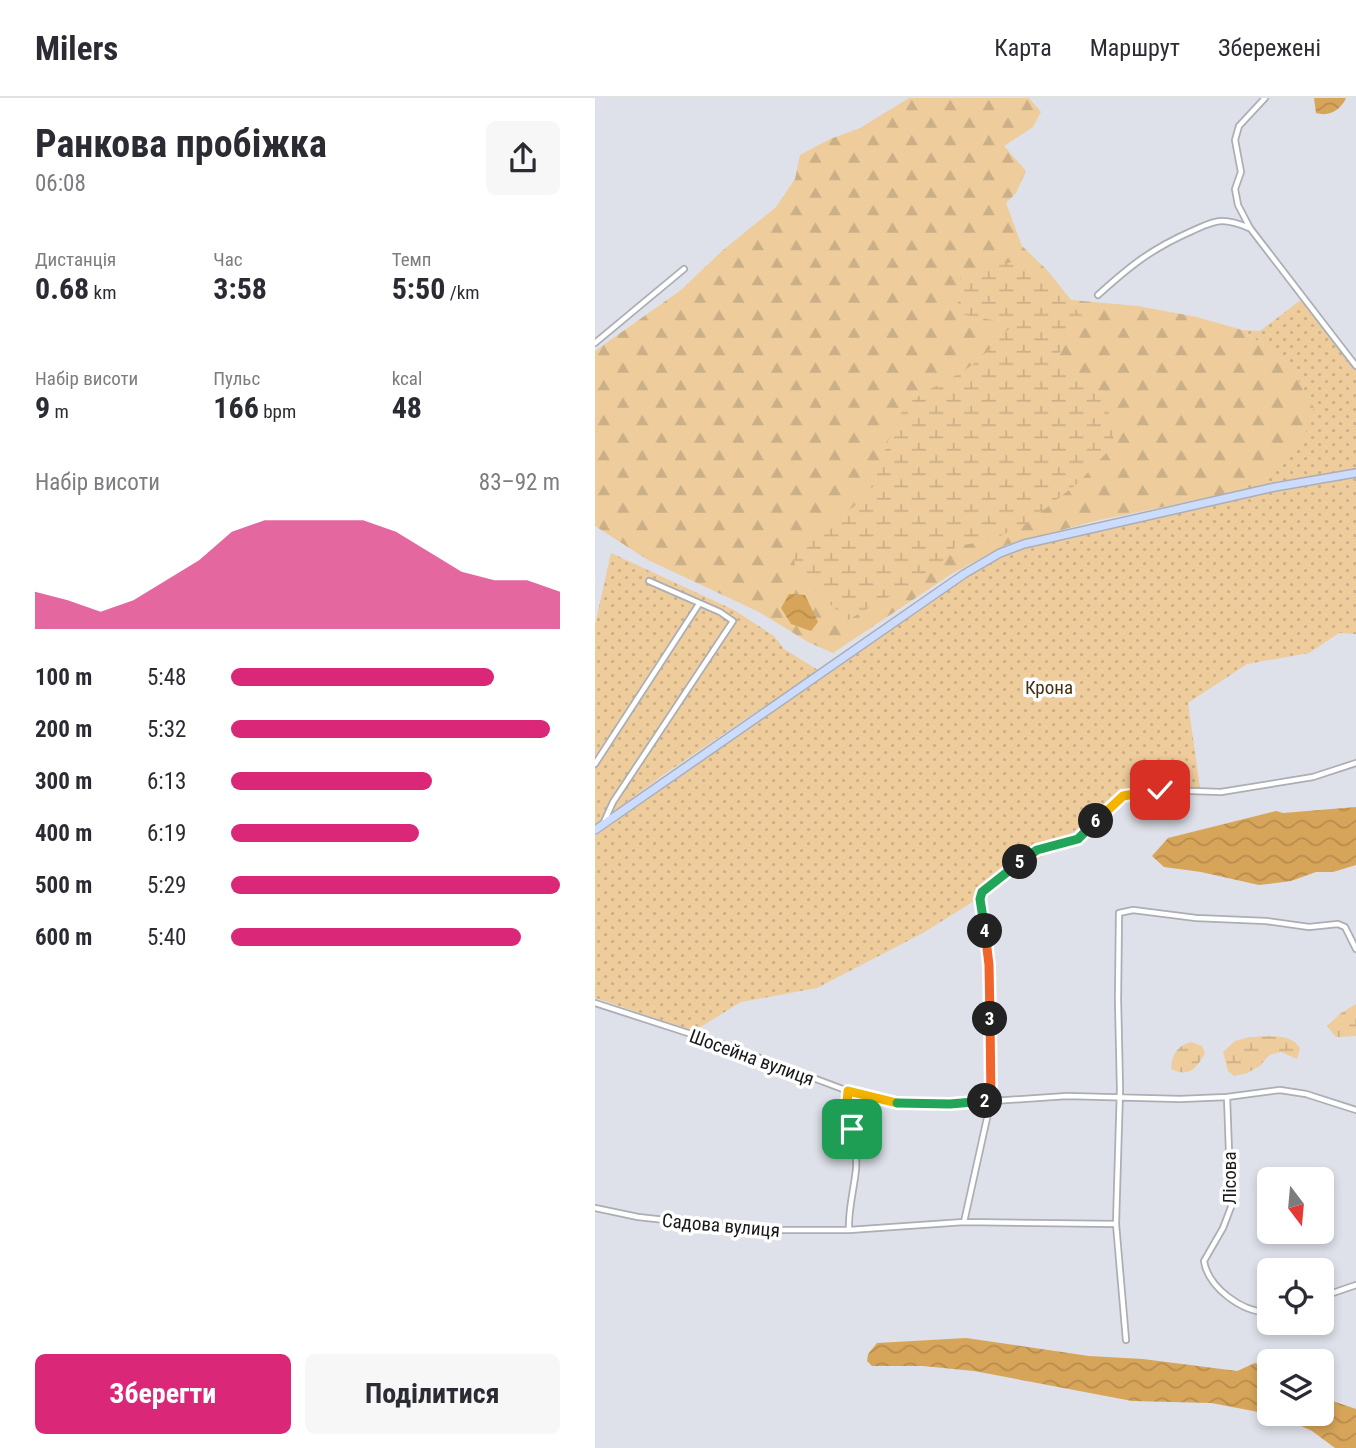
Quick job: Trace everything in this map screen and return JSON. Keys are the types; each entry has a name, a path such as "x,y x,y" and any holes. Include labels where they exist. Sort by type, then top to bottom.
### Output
{"street":[{"path":"1265,98 1240,126 1235,140 1241,172 1235,189 1238,205 1249,228 1356,366"},
{"path":"1098,295 1135,262 1193,230 1221,221 1234,222 1249,228"},
{"path":"595,343 684,269"},
{"path":"595,830 964,574 1000,553 1024,544 1275,487 1356,473"},
{"path":"604,823 614,802 733,621 720,612 649,581"},
{"path":"595,764 699,604"},
{"path":"964,1222 991,1100 989,965 980,899 982,892 989,884 1037,850 1078,839 1123,796 1160,790 1221,792 1285,783 1356,763"},
{"path":"1126,1340 1117,1224 1119,914 1133,910 1309,927 1338,924 1345,927 1356,948"},
{"name":"Шосейна вулиця","path":"595,1003 725,1045 848,1091 899,1103 950,1104 1067,1096 1227,1097 1280,1090 1306,1094 1356,1110"},
{"path":"848,1091 847,1105 856,1170 848,1218 849,1230"},
{"name":"Лісова","path":"1227,1097 1231,1207 1223,1228 1204,1261 1211,1281 1233,1299 1257,1312"},
{"name":"Садова вулиця","path":"595,1208 638,1217 745,1229 849,1230 964,1222 1117,1224"},
{"path":"1334,1293 1356,1285"}],"green space":[{"path":"909,98 1029,98 1041,112 1033,127 1004,146 1026,171 1016,193 1006,203 1022,246 1047,270 1071,300 1138,306 1197,317 1242,330 1289,363 1314,408 1304,438 1267,478 1225,494 1095,521 1006,545 953,573 833,653 808,642 759,612 648,560 595,526 595,351 681,290 722,251 776,207 795,179 800,155 830,139 860,128"},
{"path":"1019,261 1085,318 1070,330 1057,359 1071,376 1095,386 1107,405 1115,444 1079,482 1026,524 989,541 956,546 934,571 848,620 797,575 792,551 852,508 868,491 897,419 904,409 926,391 972,365 1014,324 964,315 955,297 961,276 988,266"},
{"path":"1306,296 1356,362 1356,470 1279,485 1281,480 1224,497 1225,494 1267,478 1289,363 1242,330 1260,331"},
{"name":"Крона","path":"1356,478 1356,634 1339,633 1309,653 1247,664 1188,703 1201,795 1157,794 1125,801 1081,826 1028,867 923,933 817,988 741,1002 694,1031 595,998 595,836 912,614 976,571 1017,549 1309,484"},
{"path":"611,553 734,610 774,636 784,649 818,670 666,773 595,825 595,625"},
{"path":"1356,1004 1356,1036 1336,1037 1327,1026"},
{"path":"1249,1037 1284,1037 1300,1048 1297,1059 1281,1052 1269,1055 1260,1066 1234,1076 1228,1071 1223,1052 1235,1041"},
{"path":"1191,1042 1202,1046 1205,1053 1199,1063 1188,1072 1171,1069 1176,1051"}],"water":[{"path":"1314,98 1346,98 1338,109 1325,114 1316,113"},
{"path":"789,594 805,595 818,622 811,631 791,624 781,608"},
{"path":"1356,807 1356,865 1333,872 1316,872 1291,881 1259,885 1164,867 1152,856 1168,838 1276,811 1283,813"},
{"path":"966,1338 1089,1356 1143,1359 1237,1371 1255,1363 1257,1412 1211,1403 1132,1401 974,1371 923,1366 872,1366 867,1361 868,1354 877,1343"},
{"path":"1334,1401 1356,1409 1356,1448 1335,1448 1301,1426 1334,1426"}],"route":[{"path":"852,1129 847,1105 848,1091 899,1103 950,1104 991,1100 989,965 980,899 982,892 989,884 1037,850 1078,839 1123,796 1160,790"}]}
